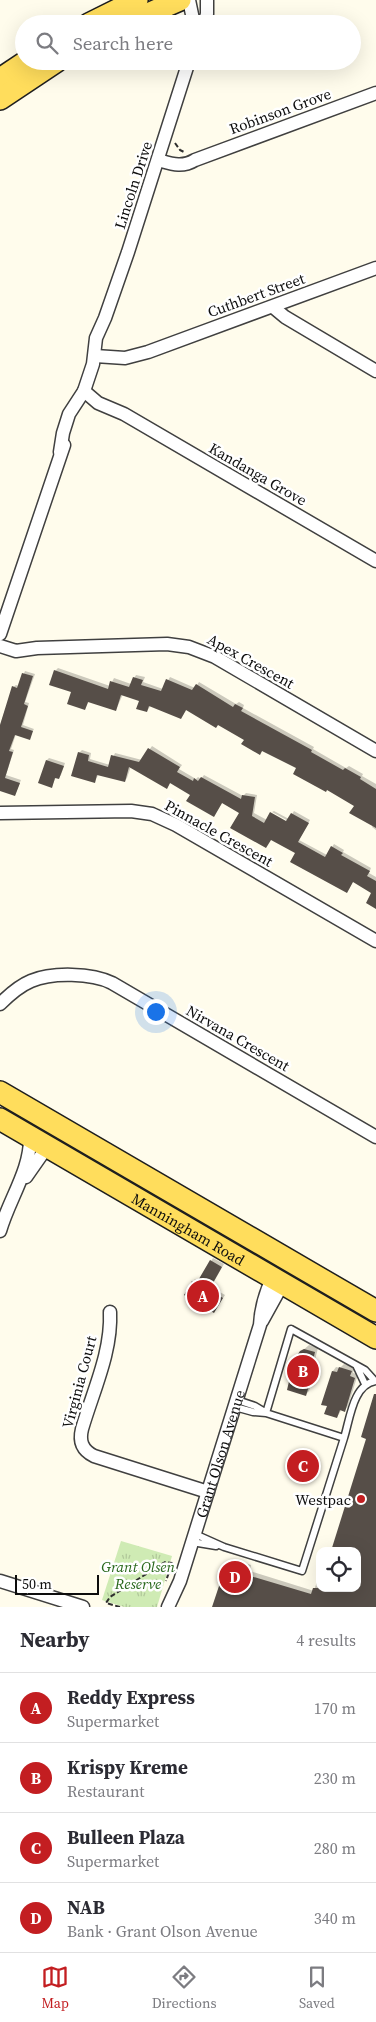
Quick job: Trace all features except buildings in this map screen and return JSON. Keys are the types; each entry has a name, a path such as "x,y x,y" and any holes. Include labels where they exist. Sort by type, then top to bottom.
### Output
{"main road":[{"path":"107,15 138,0"},
{"path":"146,15 180,0"},
{"path":"0,79 15,69"},
{"path":"0,99 44,70"},
{"name":"Manningham Road","path":"0,1092 376,1311"},
{"path":"0,1103 45,1132 48,1138 39,1142"},
{"name":"Manningham Road","path":"0,1119 376,1338"},
{"name":"Grant Olson Avenue","path":"278,1280 291,1261"}],"street":[{"path":"189,0 192,15"},
{"path":"207,0 207,15"},
{"name":"Lincoln Drive","path":"0,636 60,452 69,414 88,394 99,357 96,338 105,318 159,156 185,70"},
{"name":"Robinson Grove","path":"159,156 182,166 376,93"},
{"name":"Cuthbert Street","path":"99,357 125,358 148,352 376,268"},
{"path":"273,307 284,317 376,371"},
{"name":"Kandanga Grove","path":"88,394 100,404 124,414 376,561"},
{"name":"Apex Crescent","path":"0,636 37,648"},
{"name":"Apex Crescent","path":"0,646 16,650 167,644 198,649 216,657 376,751"},
{"name":"Pinnacle Crescent","path":"0,813 124,810 152,814 176,825 376,942"},
{"name":"Nirvana Crescent","path":"0,1004 19,988 39,978 98,977 376,1137"},
{"path":"0,1231 5,1214 39,1142"},
{"path":"18,1186 29,1156 39,1142"},
{"name":"Grant Olson Avenue","path":"168,1607 180,1581 260,1325 278,1280"},
{"name":"Virginia Court","path":"110,1312 107,1349 82,1429 80,1437 82,1445 87,1452 94,1456 208,1492"},
{"path":"0,1581 83,1607"},
{"name":"Grant Olson Avenue","path":"176,1607 180,1581"}],"lane":[{"path":"194,1538 302,1571 356,1398 365,1384 376,1381 365,1370 292,1329 266,1413"},
{"path":"357,1367 365,1384"},
{"path":"236,1403 254,1412 266,1413 344,1438"}],"path":[{"path":"120,1607 106,1603 110,1597 165,1562 172,1563"}],"green space":[{"name":"Grant Olsen Reserve","path":"121,1541 172,1556 157,1607 124,1607 102,1600"}],"place":[{"name":"Reddy Express","path":"203,1296"},
{"name":"Krispy Kreme","path":"303,1371"},
{"name":"Bulleen Plaza","path":"303,1466"},
{"name":"Westpac","path":"361,1499"},
{"name":"NAB","path":"235,1577"}]}
